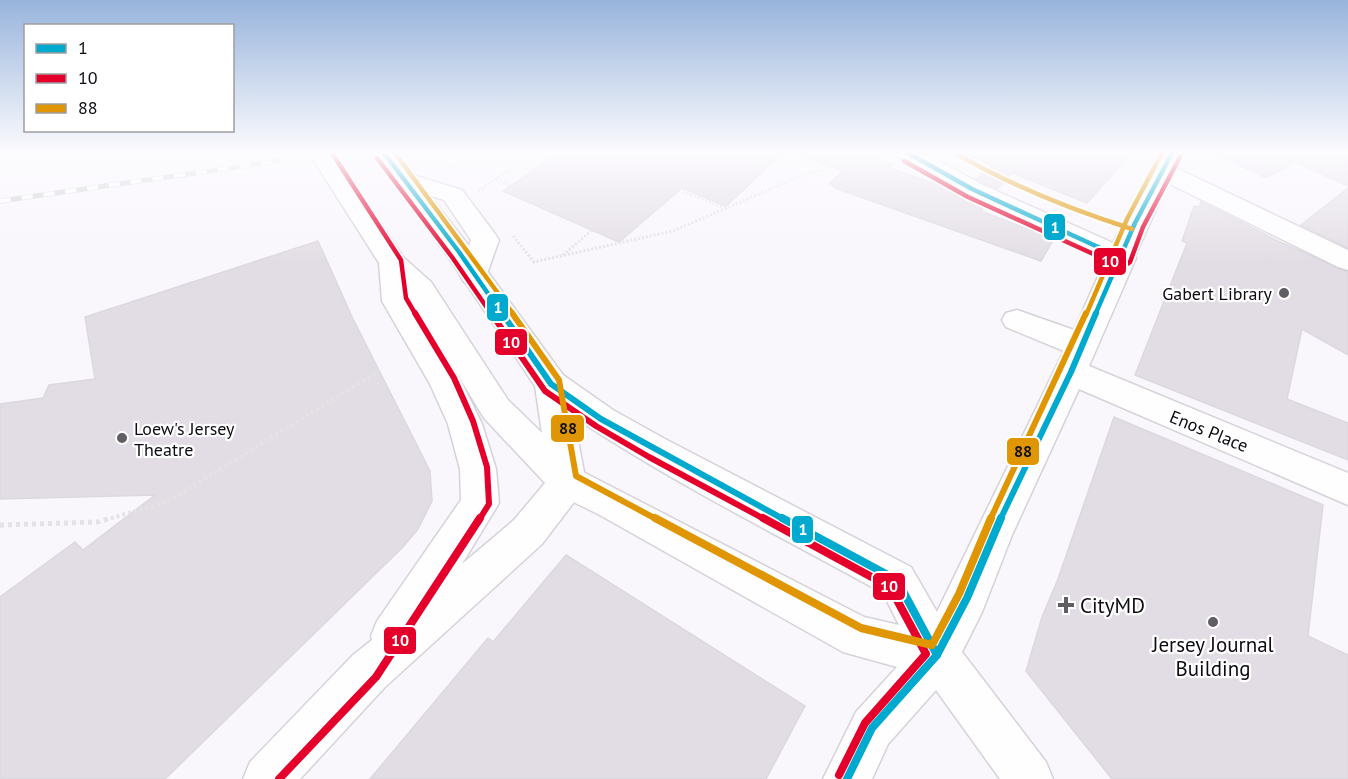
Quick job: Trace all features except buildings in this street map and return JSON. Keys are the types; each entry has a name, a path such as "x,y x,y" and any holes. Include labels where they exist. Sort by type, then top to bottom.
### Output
{"street":[{"path":"345,189 393,263 421,289 496,409 568,482 611,502 858,637 937,655"},
{"path":"435,189 453,195 485,240 474,275 551,384 602,419 653,449 897,580 937,655 1029,779"},
{"path":"973,189 1125,248"},
{"path":"1009,189 1088,224 1125,248"},
{"path":"847,779 872,728 937,655 967,598 993,535 1077,359 1125,248 1154,189"},
{"path":"1217,189 1348,261"},
{"path":"369,670 480,503 478,469 465,424 446,383 397,301 393,263"},
{"name":"Enos Place","path":"1017,320 1077,359 1348,489"},
{"path":"267,779 369,670 528,532 568,482 551,384"}],"path":[{"path":"477,192 481,189"},
{"path":"513,236 534,262 673,231 770,189"},
{"path":"679,190 726,208"},
{"path":"562,256 592,230"},
{"path":"0,525 98,522 169,501 379,371"}],"railway":[{"path":"0,201 81,189"}],"transit line":[{"name":"10","path":"279,779 376,677 489,504 487,467 473,421 454,378 406,298 401,260 355,189"},
{"name":"10","path":"401,189 452,257 545,391 596,426 649,457 890,587 926,654 865,723 839,775"},
{"name":"1","path":"412,189 459,252 551,384 601,419 653,449 897,580 937,655"},
{"name":"88","path":"422,189 466,247 559,380 576,476 861,628 932,645 959,594 985,531 1063,368 1127,219 1143,189"},
{"name":"10","path":"954,189 1122,267 1130,262 1143,227 1163,189"},
{"name":"1","path":"973,189 1122,258"},
{"name":"88","path":"1031,189 1091,216 1132,229"},
{"name":"1","path":"847,779 872,728 937,655 967,598 993,535 1071,372 1135,223 1153,189"}],"place":[{"name":"Gabert Library","path":"1284,293"},
{"name":"Loew's Jersey Theatre","path":"122,438"},
{"name":"CityMD","path":"1066,605"},
{"name":"Jersey Journal Building","path":"1213,622"}]}
